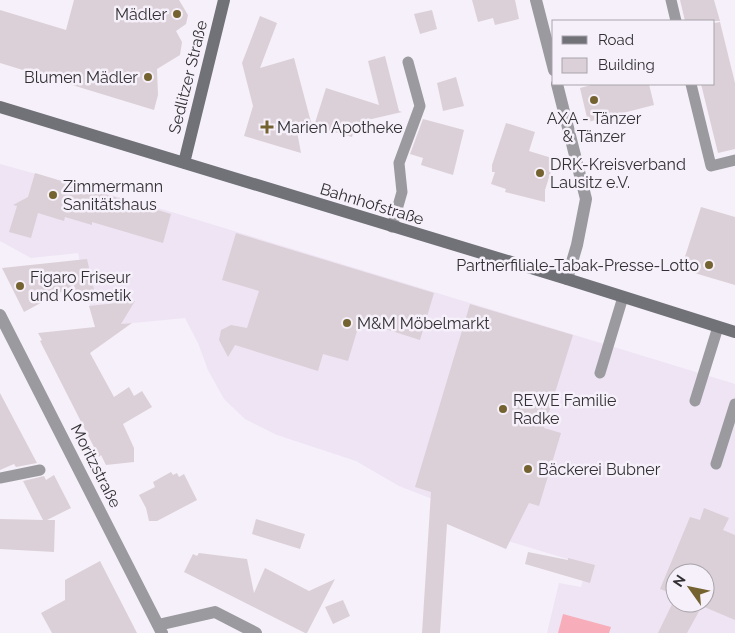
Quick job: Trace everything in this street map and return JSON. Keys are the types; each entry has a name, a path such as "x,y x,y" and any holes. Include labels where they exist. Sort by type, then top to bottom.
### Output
{"main road":[{"name":"Sedlitzer Straße","path":"184,163 224,0"},
{"name":"Bahnhofstraße","path":"0,108 567,279 735,332"}],"street":[{"path":"536,0 552,62"},
{"path":"557,85 586,199 577,245 567,279"},
{"name":"Moritzstraße","path":"0,315 160,629"},
{"path":"160,629 214,612 256,633"}],"lane":[{"path":"671,0 676,20"},
{"path":"392,227 402,192 399,164 420,106 408,62"},
{"path":"691,85 711,166 735,160"},
{"path":"600,373 623,297"},
{"path":"695,401 718,327"},
{"path":"716,464 735,404"},
{"path":"0,478 40,470"}],"shaded area":[{"path":"0,164 165,210 735,384 735,633 547,633 559,583 581,587 587,565 505,540 509,529 399,486 356,461 277,435 245,419 224,399 208,370 198,343 185,318 101,326 90,306 78,253 31,258 0,241"},
{"path":"563,614 611,627 609,633 558,633"}],"building":[{"path":"74,0 179,0 188,15 186,24 176,31 182,42 180,55 157,69 158,95 154,110 0,63 0,10 66,30"},
{"path":"472,0 515,0 519,19 495,25 493,18 478,22"},
{"path":"680,0 714,0 720,21 685,20"},
{"path":"432,10 437,29 420,34 414,14"},
{"path":"260,16 277,23 260,68 294,58 312,126 295,121 301,153 244,136 253,106 242,63"},
{"path":"720,22 735,83 735,149 718,153 701,85 715,85 715,23"},
{"path":"385,56 399,111 402,112 363,121 362,126 356,124 352,137 314,126 326,88 379,105 368,61"},
{"path":"456,77 464,106 443,111 437,83"},
{"path":"591,85 649,85 654,105 588,122 580,88"},
{"path":"423,119 464,130 453,175 421,165 423,158 410,154"},
{"path":"506,123 535,132 529,151 555,159 545,190 545,202 505,192 506,189 491,184 495,172 492,172 492,165"},
{"path":"35,173 171,214 163,243 92,222 92,225 65,217 64,221 38,213 31,238 9,232 17,206 13,205 28,197"},
{"path":"701,207 735,217 735,285 681,269"},
{"path":"236,233 434,293 420,340 360,321 348,361 323,354 318,371 235,345 228,357 219,340 221,330 231,325 247,328 259,291 222,280"},
{"path":"87,259 95,294 76,296 74,285 24,312 2,268"},
{"path":"135,301 121,324 132,323 90,353 114,397 129,387 134,396 142,391 152,407 123,424 134,448 134,462 106,465 101,455 99,457 40,341 42,340 38,333 95,327 89,306"},
{"path":"470,304 573,335 544,428 561,433 539,506 529,503 506,549 447,524 440,633 422,633 431,492 415,487"},
{"path":"0,393 37,463 16,467 14,464 0,470"},
{"path":"171,472 173,475 177,473 179,477 184,474 197,500 157,521 149,521 146,508 139,495 155,487 153,482"},
{"path":"54,475 71,508 47,520 55,520 54,552 0,549 0,519 43,520 23,481 44,476 46,480"},
{"path":"704,508 729,518 723,530 735,535 735,620 715,612 715,563 671,563 690,517 700,520"},
{"path":"256,519 305,534 300,549 252,534"},
{"path":"528,552 568,560 568,558 595,565 590,583 525,564"},
{"path":"199,553 247,559 254,593 265,568 309,591 335,579 307,633 305,633 184,572 193,554 197,556"},
{"path":"100,561 137,633 52,633 41,613 65,600 65,580"},
{"path":"665,577 665,591 660,589"},
{"path":"343,600 350,616 333,624 325,607"},
{"path":"668,613 698,613 687,633 658,633"}],"place":[{"name":"Mädler","path":"177,14"},
{"name":"Blumen Mädler","path":"148,77"},
{"name":"AXA - Tänzer & Tänzer","path":"594,100"},
{"name":"Marien Apotheke","path":"267,127"},
{"name":"DRK-Kreisverband Lausitz e.V.","path":"540,173"},
{"name":"Zimmermann Sanitätshaus","path":"53,195"},
{"name":"Partnerfiliale-Tabak-Presse-Lotto","path":"709,265"},
{"name":"Figaro Friseur und Kosmetik","path":"20,286"},
{"name":"M&M Möbelmarkt","path":"347,323"},
{"name":"REWE Familie Radke","path":"503,409"},
{"name":"Bäckerei Bubner","path":"528,469"}]}
